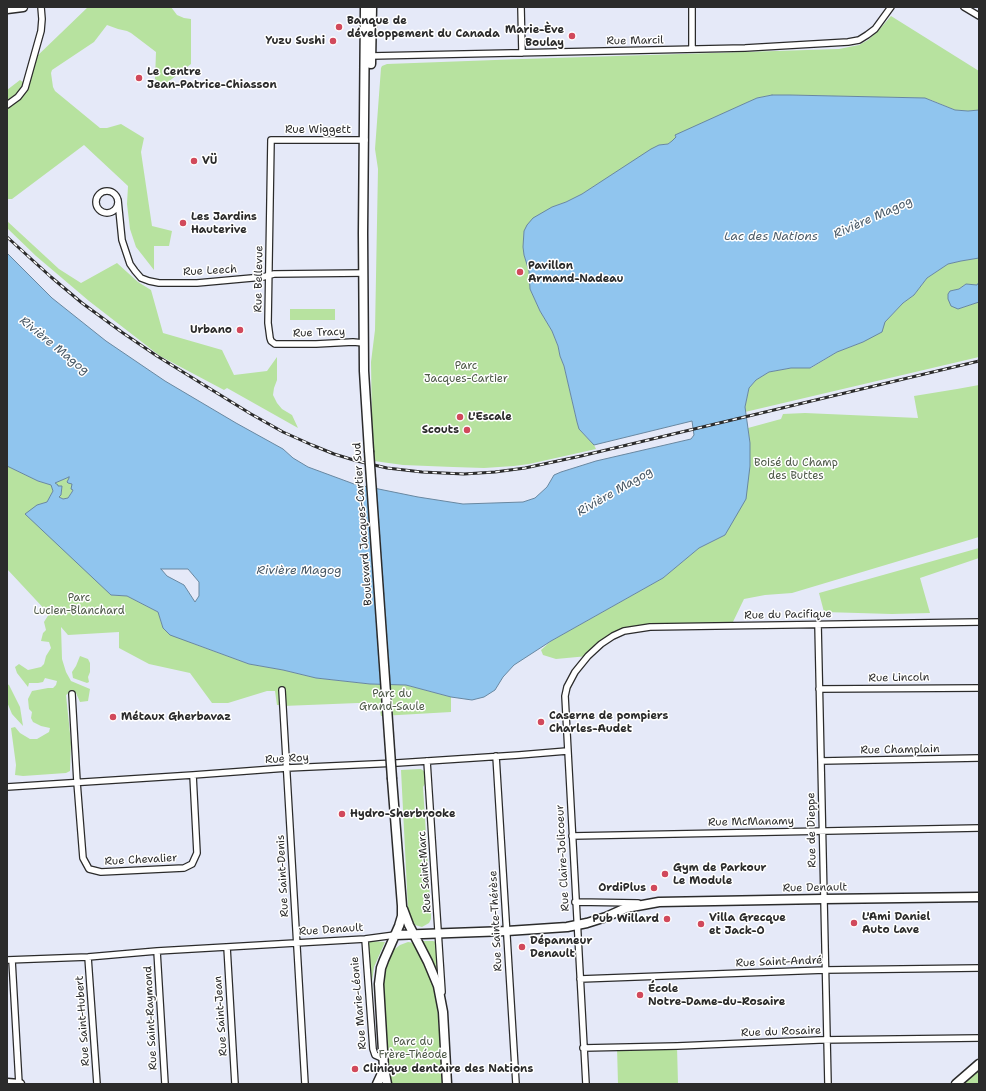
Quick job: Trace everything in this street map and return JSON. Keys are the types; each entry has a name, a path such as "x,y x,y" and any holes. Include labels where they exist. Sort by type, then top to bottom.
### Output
{"main road":[{"path":"7,9 23,7"},
{"name":"Boulevard Jacques-Cartier Sud","path":"365,7 363,233 364,380 402,906 400,926 395,935"},
{"name":"Boulevard Jacques-Cartier Sud","path":"365,140 370,128 372,7"},
{"name":"Rue Denault","path":"395,935 507,931 567,927 606,917 626,908 652,903 824,899 979,898"},
{"name":"Boulevard Jacques-Cartier Sud","path":"402,906 413,934 436,979 443,1012 447,1084"},
{"name":"Rue Marie-Léonie","path":"387,1084 384,1064 379,984 381,968 395,935"},
{"path":"377,1084 384,1064"},
{"path":"956,1084 962,1081 979,1064"},
{"path":"7,1083 20,1084"}],"street":[{"path":"7,105 18,98 25,88 41,31 41,7"},
{"path":"521,7 522,53"},
{"path":"692,7 692,49"},
{"path":"964,7 979,16"},
{"name":"Rue Marcil","path":"371,56 745,48 848,42 859,40 867,36 875,29 889,9"},
{"name":"Rue Wiggett","path":"271,140 365,140"},
{"name":"Rue Bellevue","path":"271,140 269,334 271,341 275,344"},
{"name":"Rue Leech","path":"118,200 120,229 130,264 141,278 149,281 159,283 197,283 255,278 274,274 364,273"},
{"name":"Rue Tracy","path":"275,344 364,343"},
{"name":"Rue du Pacifique","path":"601,644 624,631 650,627 979,622"},
{"name":"Rue de Dieppe","path":"818,624 828,1084"},
{"name":"Rue Claire-Jolicoeur","path":"586,1084 565,696 567,686 575,672 588,656 601,644"},
{"name":"Rue Lincoln","path":"819,689 979,688"},
{"name":"Rue Saint-Denis","path":"282,690 305,1084"},
{"name":"Rue Chevalier","path":"72,694 83,858 89,869 101,872 184,868 192,864 197,853 193,775"},
{"name":"Rue Roy","path":"7,787 287,768 427,761 567,750"},
{"name":"Rue Sainte-Thérèse","path":"496,756 516,1084"},
{"name":"Rue Champlain","path":"821,761 979,758"},
{"name":"Rue Saint-Marc","path":"427,761 443,1012"},
{"name":"Rue McManamy","path":"572,836 979,828"},
{"name":"Rue Denault","path":"575,902 652,903"},
{"name":"Rue Denault","path":"9,960 365,939 395,935"},
{"name":"Rue Marie-Léonie","path":"365,939 373,1049 384,1064"},
{"name":"Rue Saint-Jean","path":"227,947 235,1084"},
{"name":"Rue Saint-Raymond","path":"157,951 165,1084"},
{"name":"Rue Saint-Hubert","path":"88,956 97,1084"},
{"path":"9,960 20,1084"},
{"name":"Rue Saint-André","path":"580,978 825,970 979,968"},
{"name":"Rue du Rosaire","path":"584,1048 827,1040 979,1038"}],"green space":[{"path":"88,7 171,7 177,15 191,19 191,64 168,82 160,82 155,79 156,52 131,33 107,25 94,42 52,70 51,73 55,91 100,128 107,128 121,124 144,138 141,152 152,226 172,231 169,246 154,246 154,270 136,247 130,229 127,204 128,186 84,145 12,199 7,199 7,90 20,80 26,84 34,59"},
{"name":"Parc Jacques-Cartier","path":"891,16 979,71 979,110 955,110 931,100 917,98 772,95 757,98 675,136 676,137 668,144 659,145 582,194 552,207 524,231 523,247 529,271 530,289 540,311 552,331 558,346 579,429 596,449 529,464 484,468 403,465 374,461 371,362 375,330 378,169 375,149 382,66 387,64 839,49 859,45 868,40"},
{"path":"7,221 59,269 81,283 117,263 138,282 151,290 163,333 222,350 234,375 267,371 277,357 277,380 273,395 282,409 292,415 298,428 227,388 224,390 160,356 89,301 36,256 7,228"},
{"path":"979,258 979,282 977,285 966,284 959,289 950,291 958,309 979,302 979,357 745,412 749,388 756,380 769,372 791,368 811,368 837,352 863,342 903,303 914,295 927,278 948,264"},
{"path":"290,309 335,309 335,320 290,320"},
{"name":"Boisé du Champ des Buttes","path":"979,385 979,537 792,593 765,595 744,599 731,626 650,627 624,631 588,656 556,659 543,655 541,650 551,641 663,578 699,548 725,535 750,466 750,443 748,428 781,419 783,414 805,413 918,418 914,396"},
{"name":"Parc Lucien-Blanchard","path":"7,466 38,481 51,485 53,491 47,502 37,505 111,595 127,596 158,612 163,628 194,644 249,664 316,678 370,684 406,685 451,697 451,712 381,716 380,711 369,704 358,703 283,706 277,705 275,691 267,691 228,703 212,703 190,673 149,664 119,648 119,632 68,635 61,627 62,659 66,672 71,681 90,689 88,701 80,702 76,693 70,692 66,695 71,743 70,771 66,773 23,776 15,775 16,765 11,728 15,727 20,733 30,739 37,739 49,732 50,728 33,722 28,699 32,691 53,688 57,681 45,678 43,682 29,683 28,687 17,673 15,667 19,664 28,670 41,667 44,664 46,656 51,648 49,642 41,641 43,633 46,630 44,622 49,614 7,569"},
{"path":"69,477 72,484 72,492 68,498 63,499 59,497 61,495 62,486 58,486 55,483"},
{"path":"979,548 979,558 920,578 930,613 892,614 824,612 819,593"},
{"path":"80,656 88,659 90,663 90,672 88,677 89,682 87,683 73,678 72,672"},
{"path":"7,684 9,685 20,707 23,726 12,714 7,702"},
{"path":"421,769 425,772 426,782 423,787 431,914 429,923 422,927 415,925 408,909 401,770"},
{"path":"421,941 436,942 438,979"},
{"path":"369,942 385,942 374,967 372,982 373,1002 368,946"},
{"name":"Parc du Frère-Théode","path":"408,942 415,943 433,978 437,1003 443,1084 388,1084 382,997 383,973 391,952 400,945"},
{"path":"677,1046 678,1084 618,1084 617,1047"},
{"path":"979,1064 979,1084 962,1084"}],"water":[{"path":"772,95 790,95 925,98 955,110 979,110 979,258 948,264 927,278 914,295 903,303 885,322 882,332 863,342 837,352 810,368 791,368 769,372 756,380 749,388 745,407 750,443 750,466 746,499 725,535 699,548 663,578 551,641 514,665 503,677 495,690 484,697 472,700 451,697 406,685 370,684 316,678 249,664 170,635 163,628 158,612 127,596 111,595 25,514 37,505 47,502 53,491 51,485 38,481 7,466 7,253 52,298 106,341 165,381 283,449 293,458 308,467 354,484 418,497 463,504 523,502 535,498 547,487 554,475 561,472 596,461 691,439 694,435 692,421 594,445 579,429 558,346 552,331 540,311 530,289 529,271 523,247 524,231 533,218 552,207 582,194 651,149 659,145 668,144 676,137 675,135 757,98","holes":["69,477 67,482 72,484 71,489 73,490 68,498 63,499 59,497 61,495 62,486 58,486 55,483","161,569 188,569 199,582 199,596 195,602 184,585 167,576"]},
{"path":"979,282 979,302 958,309 951,306 948,299 948,294 950,291 959,289 966,284 977,285"}],"railway":[{"path":"7,237 82,303 123,333 157,356 251,414 283,432 334,454 387,468 422,472 464,474 525,468 979,361"}],"place":[{"name":"Banque de développement du Canada","path":"339,27"},
{"name":"Marie-Ève Boulay","path":"572,36"},
{"name":"Yuzu Sushi","path":"333,41"},
{"name":"Le Centre Jean-Patrice-Chiasson","path":"139,78"},
{"name":"VÜ","path":"194,161"},
{"name":"Les Jardins Hauterive","path":"183,223"},
{"name":"Pavillon Armand-Nadeau","path":"520,272"},
{"name":"Urbano","path":"240,330"},
{"name":"L'Escale","path":"460,417"},
{"name":"Scouts","path":"467,430"},
{"name":"Métaux Gherbavaz","path":"113,717"},
{"name":"Caserne de pompiers Charles-Audet","path":"541,722"},
{"name":"Hydro-Sherbrooke","path":"342,814"},
{"name":"Gym de Parkour Le Module","path":"665,874"},
{"name":"OrdiPlus","path":"654,888"},
{"name":"Pub Willard","path":"667,919"},
{"name":"L'Ami Daniel Auto Lave","path":"854,923"},
{"name":"Villa Grecque et Jack-O","path":"701,924"},
{"name":"Dépanneur Denault","path":"522,947"},
{"name":"École Notre-Dame-du-Rosaire","path":"640,995"},
{"name":"Clinique dentaire des Nations","path":"355,1069"}],"water label":[{"name":"Rivière Magog","path":"873,218"},
{"name":"Lac des Nations","path":"771,237"},
{"name":"Rivière Magog","path":"54,346"},
{"name":"Rivière Magog","path":"615,492"},
{"name":"Rivière Magog","path":"299,571"}],"park label":[{"name":"Parc du Grand-Saule","path":"392,700"}]}
